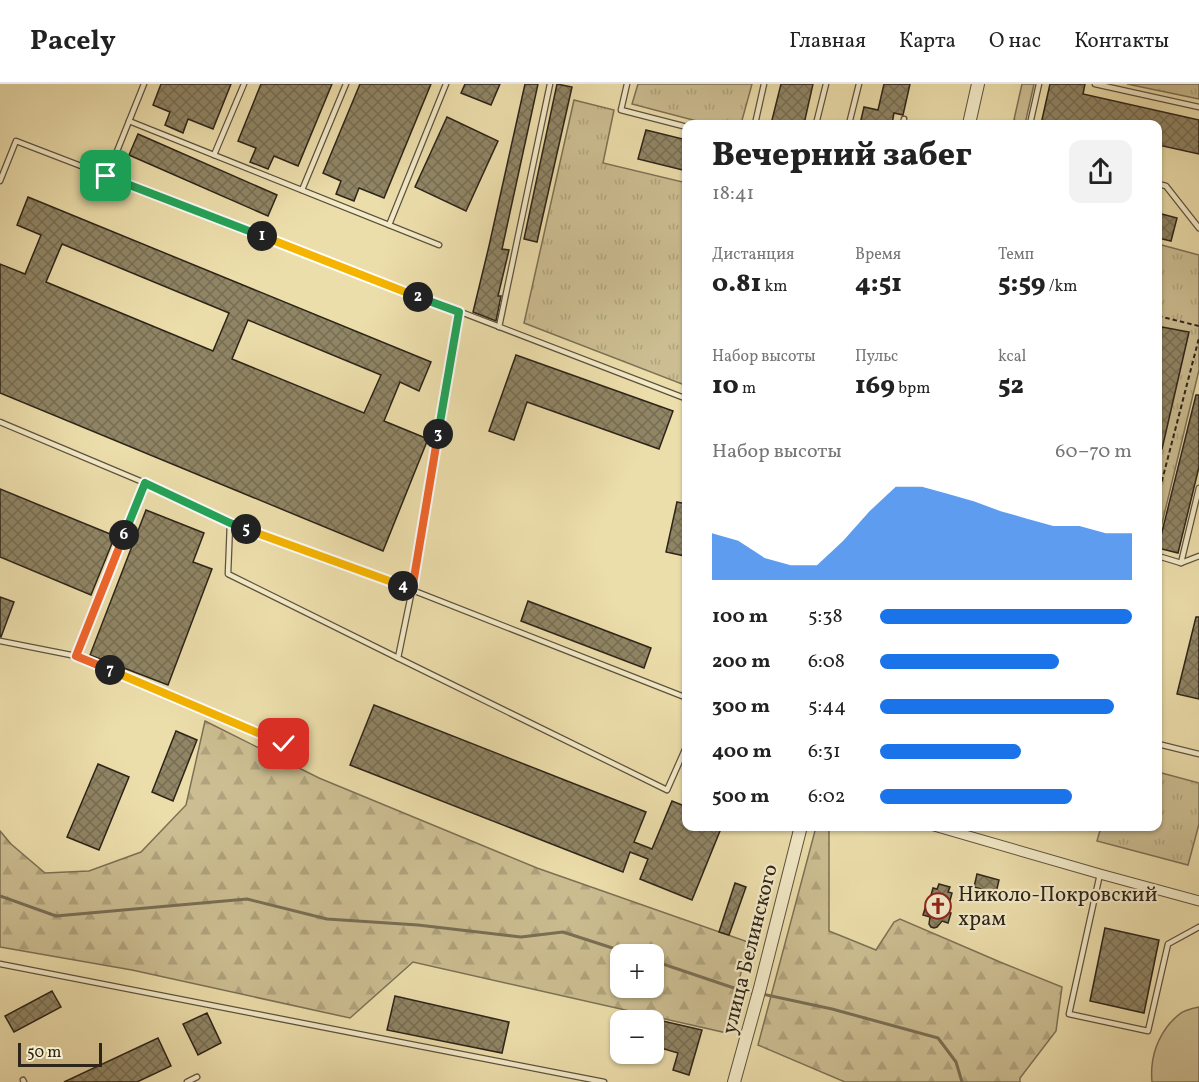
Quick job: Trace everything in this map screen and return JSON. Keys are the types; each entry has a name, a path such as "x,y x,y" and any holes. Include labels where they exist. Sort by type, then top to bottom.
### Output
{"street":[{"path":"970,120 978,84"},
{"name":"улица Белинского","path":"734,1082 800,831"},
{"path":"951,831 1199,900"}],"lane":[{"path":"106,176 144,84"},
{"path":"214,155 244,84"},
{"path":"302,190 346,84"},
{"path":"389,225 446,84"},
{"path":"499,327 550,84"},
{"path":"627,84 621,110 682,126"},
{"path":"755,120 764,84"},
{"path":"817,120 826,84"},
{"path":"850,120 859,84"},
{"path":"1031,120 1039,84"},
{"path":"1095,84 1199,107"},
{"path":"129,121 439,245"},
{"path":"0,181 16,141 682,397"},
{"path":"1162,185 1166,186 1199,228"},
{"path":"398,658 412,590 459,312"},
{"path":"0,422 145,483 230,523 412,590 682,696"},
{"path":"76,656 145,483"},
{"path":"1181,563 1199,488"},
{"path":"230,523 228,574 667,790 682,756"},
{"path":"1162,557 1181,563 1199,556"},
{"path":"0,640 76,656 284,744"},
{"path":"1162,745 1199,754"},
{"path":"1100,874 1069,1014 1148,1031 1168,944 1199,927"},
{"path":"0,964 604,1082"},
{"path":"187,1082 197,1077"}],"path":[{"path":"1162,317 1199,326"},
{"path":"1162,481 1199,338"}],"green space":[{"path":"638,84 752,84 742,120 693,120 632,104"},
{"path":"1022,84 1034,84 1026,120 1014,120"},
{"path":"1127,84 1199,84 1199,99"},
{"path":"574,100 614,110 603,163 682,182 682,384 524,323"},
{"path":"1162,245 1199,255 1199,370 1162,523"},
{"path":"205,721 319,778 537,868 748,942 727,1033 664,1019 664,1010 625,1010 413,962 350,1018 132,970 0,947 0,831 11,844 45,873 89,871 141,852 186,805"},
{"path":"1162,773 1199,783 1199,824 1188,865 1097,841 1100,831 1162,831"},
{"path":"815,831 829,831 829,931 876,950 894,922 900,919 1062,987 1056,1031 1020,1078 1020,1082 845,1082 758,1045"},
{"path":"1199,1007 1199,1082 1152,1082 1152,1066 1161,1036 1181,1013"}],"building":[{"path":"161,84 231,84 213,129 188,119 183,133 165,125 170,112 153,105"},
{"path":"261,84 332,84 298,166 274,156 268,169 250,162 256,148 238,141"},
{"path":"360,84 431,84 384,198 359,188 354,201 336,194 341,181 323,173"},
{"path":"465,84 500,84 491,105 461,93"},
{"path":"525,84 538,84 502,249 509,250 498,296 501,296 496,321 473,312"},
{"path":"557,84 572,87 537,242 524,239"},
{"path":"781,84 813,84 805,120 772,120"},
{"path":"884,84 910,84 903,115 894,113 893,120 861,120 864,107 878,110"},
{"path":"1050,84 1085,84 1083,94 1199,120 1199,154 1162,146 1162,120 1042,120"},
{"path":"447,117 498,141 466,211 415,187"},
{"path":"646,130 682,139 682,170 638,159"},
{"path":"138,134 277,195 268,216 129,155"},
{"path":"28,197 431,362 419,391 400,382 384,421 428,439 383,551 0,393 0,264 25,274 41,235 17,225","holes":["62,244 229,313 213,351 46,282","248,320 381,375 364,413 232,359"]},
{"path":"1162,214 1177,218 1171,241 1162,239"},
{"path":"1162,327 1189,332 1162,449"},
{"path":"516,355 673,411 659,449 527,402 514,440 489,431"},
{"path":"1196,395 1199,395 1199,467 1178,553 1162,549 1162,532"},
{"path":"0,489 115,536 91,595 0,557"},
{"path":"677,502 682,503 682,555 666,552"},
{"path":"146,510 204,533 193,562 212,569 168,685 90,655"},
{"path":"0,597 14,602 1,637 0,637"},
{"path":"528,601 651,648 644,668 521,621"},
{"path":"1196,617 1199,617 1199,699 1177,694"},
{"path":"374,705 646,812 634,842 652,849 672,801 682,805 682,831 720,831 692,900 640,879 648,859 630,852 623,872 350,765"},
{"path":"176,731 197,740 173,801 152,792"},
{"path":"98,764 129,777 99,850 67,837"},
{"path":"977,874 999,880 996,893 974,887"},
{"path":"735,883 746,887 729,935 719,932"},
{"name":"Николо-Покровский храм","path":"939,884 950,887 948,892 952,893 947,912 951,913 948,923 942,921 934,928 929,924 930,917 923,915 933,888 937,889"},
{"path":"1105,928 1159,940 1144,1013 1090,1001"},
{"path":"52,991 61,1007 14,1032 5,1016"},
{"path":"395,996 509,1022 502,1053 387,1030"},
{"path":"207,1013 221,1043 198,1055 183,1024"},
{"path":"664,1021 702,1030 689,1075 673,1070 678,1053 664,1049"},
{"path":"158,1038 171,1066 137,1082 64,1082"}],"waterway":[{"path":"0,896 56,916 247,899 327,919 418,925 521,937 563,932 610,947"},
{"path":"664,964 755,993"},
{"path":"762,994 832,1009 938,1038 956,1062 962,1082"}],"place":[{"name":"Николо-Покровский храм","path":"938,906"}],"route":[{"path":"106,176 459,312 412,590 230,523 145,483 76,656 284,744"}]}
